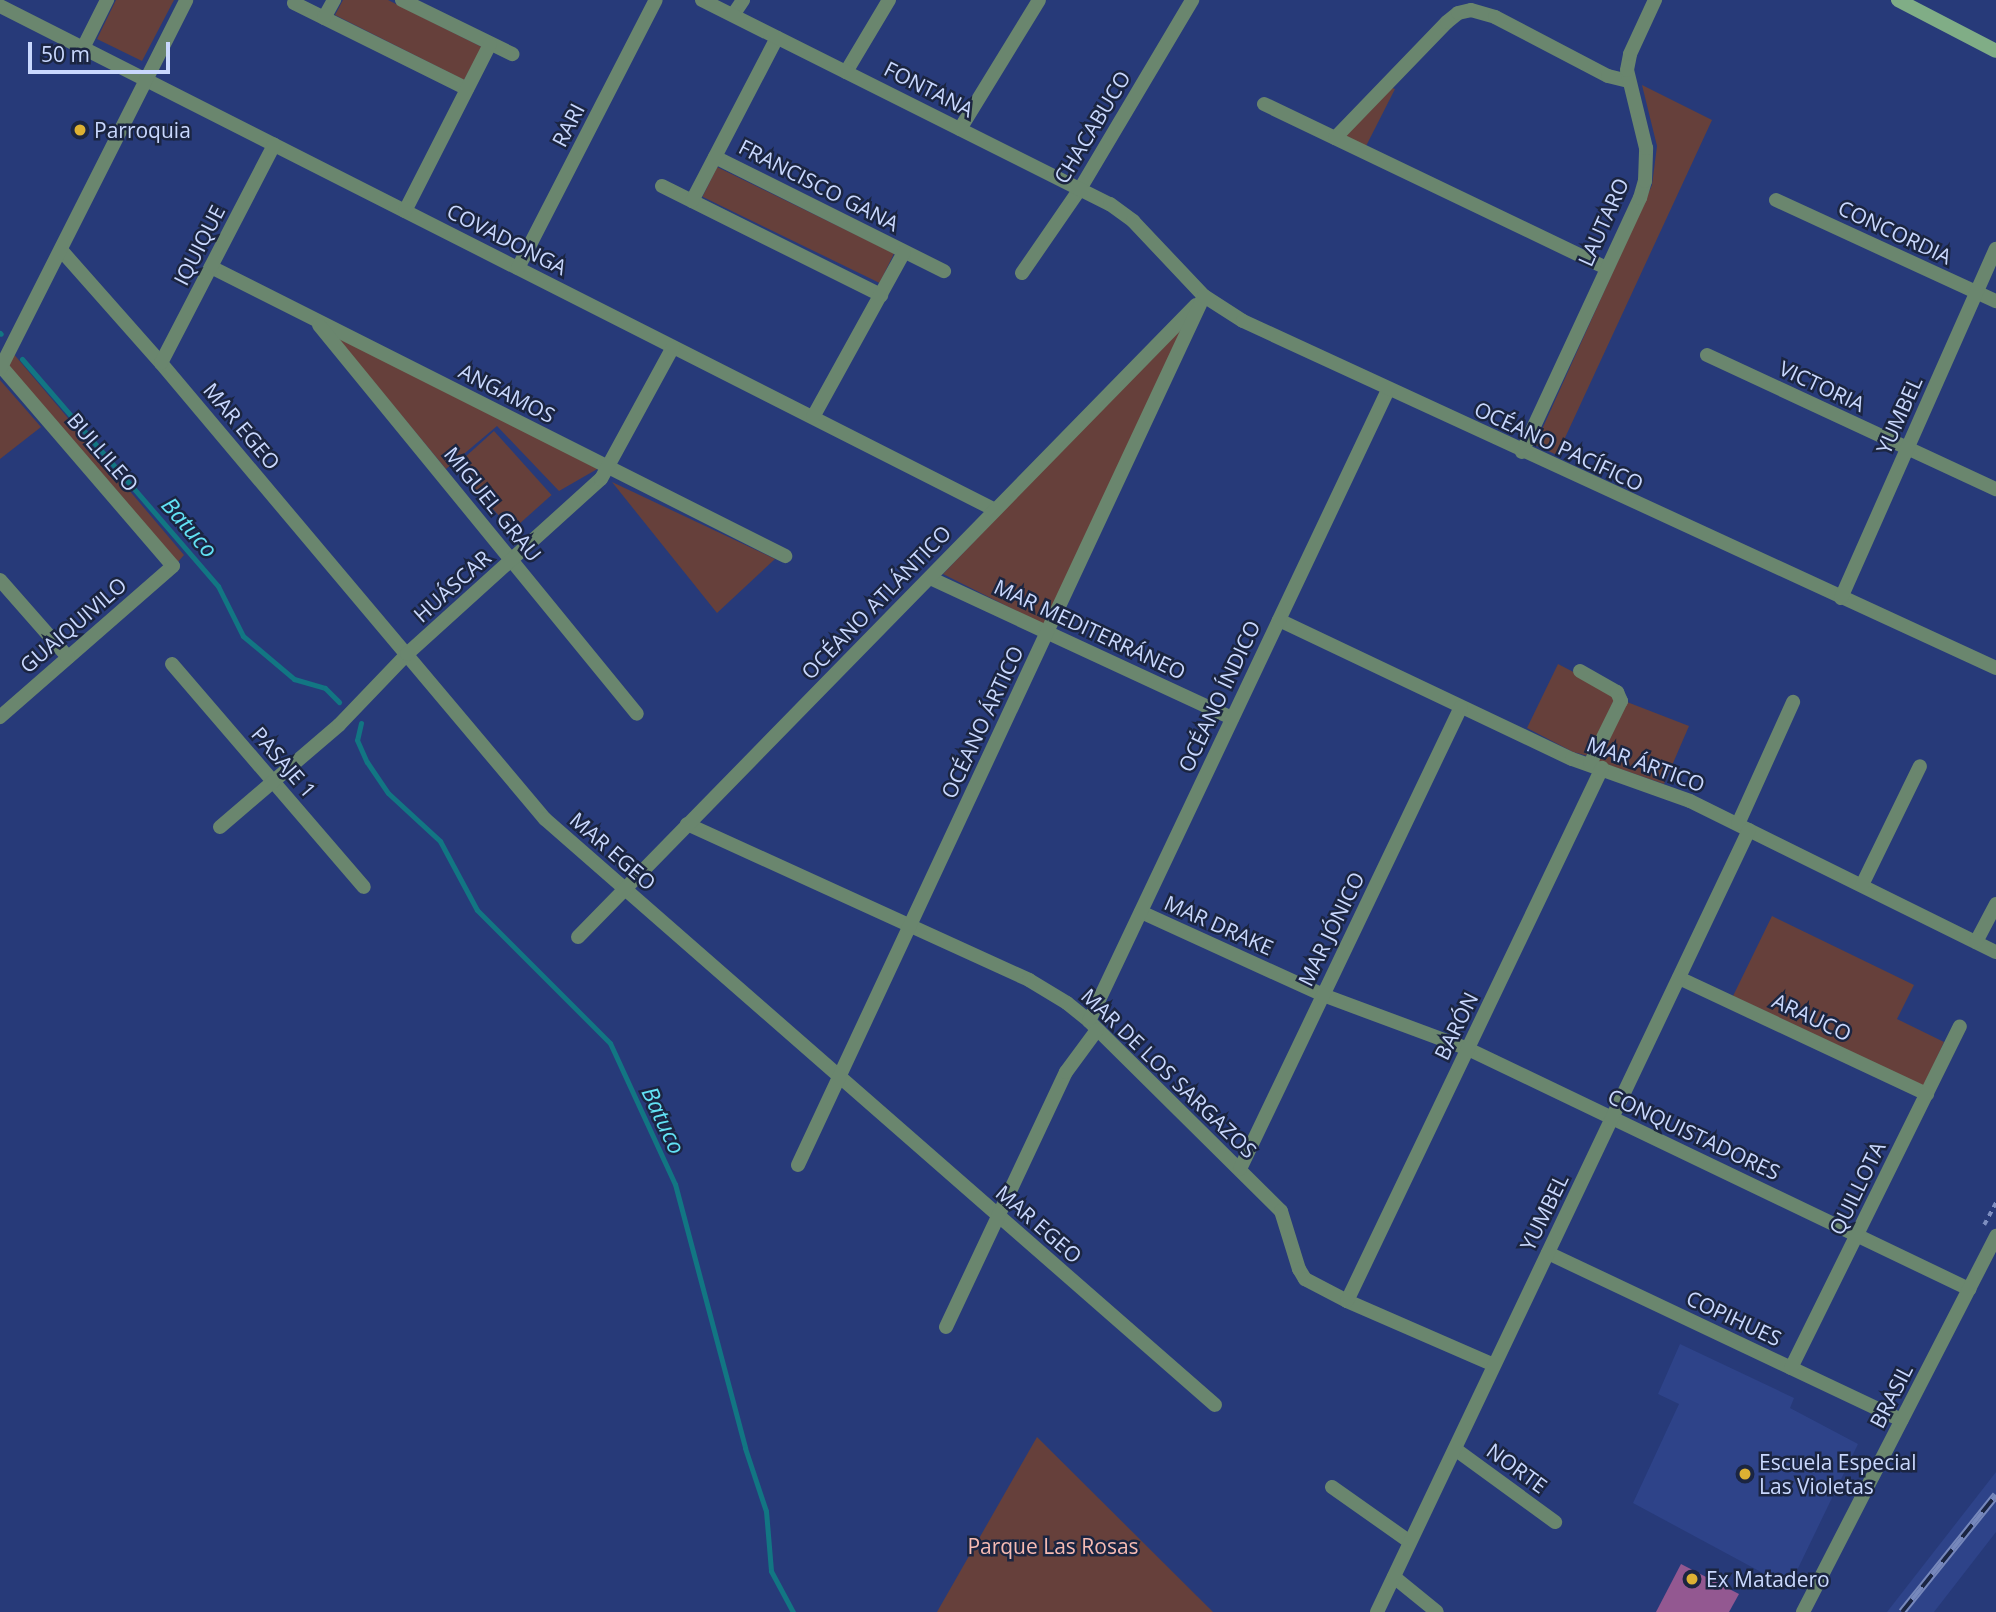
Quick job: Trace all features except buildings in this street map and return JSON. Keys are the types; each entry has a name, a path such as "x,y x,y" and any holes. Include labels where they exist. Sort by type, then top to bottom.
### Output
{"main road":[{"path":"1898,0 1996,51"}],"street":[{"path":"83,48 107,0"},
{"path":"0,367 186,0"},
{"path":"324,18 334,0"},
{"path":"402,0 512,54"},
{"name":"RARI","path":"518,268 656,0"},
{"name":"FONTANA","path":"702,0 1080,188 1110,204 1133,221"},
{"path":"733,15 743,0"},
{"path":"846,72 890,0"},
{"path":"960,129 1040,0"},
{"name":"CHACABUCO","path":"1022,273 1080,188 1192,0"},
{"name":"LAUTARO","path":"1522,452 1640,198 1645,181 1646,148 1628,81 1630,54 1655,0"},
{"path":"294,3 467,89"},
{"name":"COVADONGA","path":"0,6 995,510"},
{"path":"1335,138 1447,22 1458,13 1471,10 1495,17 1608,76 1628,81"},
{"name":"FRANCISCO GANA","path":"692,201 777,37"},
{"path":"405,211 490,44"},
{"path":"1264,104 1606,268"},
{"name":"IQUIQUE","path":"162,363 275,145"},
{"name":"FRANCISCO GANA","path":"715,157 944,271"},
{"path":"662,186 881,295"},
{"name":"CONCORDIA","path":"1776,200 1996,302"},
{"name":"OCÉANO PACÍFICO","path":"1133,221 1204,296 1243,321 1522,452 1996,668"},
{"name":"YUMBEL","path":"1841,598 1996,249"},
{"name":"MAR EGEO","path":"61,250 162,363 545,819 1215,1405"},
{"name":"FRANCISCO GANA","path":"813,417 904,251"},
{"name":"ANGAMOS","path":"211,267 785,556"},
{"name":"OCÉANO ATLÁNTICO","path":"579,937 1204,296"},
{"name":"OCÉANO ÁRTICO","path":"798,1165 1204,296"},
{"name":"MIGUEL GRAU","path":"316,320 637,714"},
{"name":"HUÁSCAR","path":"220,827 339,725 407,654 512,561 609,468 673,347"},
{"name":"VICTORIA","path":"1707,355 1996,489"},
{"name":"BULLILEO","path":"0,367 173,566"},
{"name":"OCÉANO ÍNDICO","path":"946,1327 1072,1061 1093,1025 1140,912 1388,390"},
{"name":"GUAIQUIVILO","path":"0,717 173,566"},
{"name":"MAR MEDITERRÁNEO","path":"929,578 1232,718"},
{"path":"0,580 68,657"},
{"name":"MAR ÁRTICO","path":"1279,620 1572,759 1675,794 1996,952"},
{"name":"PASAJE 1","path":"172,664 363,887"},
{"name":"BARÓN","path":"1347,1301 1468,1049 1596,766 1621,701 1617,692 1580,671"},
{"name":"YUMBEL","path":"1377,1612 1679,978 1793,702"},
{"name":"MAR JÓNICO","path":"1240,1169 1461,706"},
{"path":"1862,885 1920,766"},
{"name":"MAR DE LOS SARGAZOS","path":"687,824 1030,981 1093,1025 1281,1211 1299,1269 1305,1279 1347,1301 1494,1366"},
{"path":"1976,942 1996,904"},
{"name":"MAR DRAKE","path":"1140,912 1323,995 1398,1023"},
{"name":"ARAUCO","path":"1679,978 1927,1094"},
{"name":"CONQUISTADORES","path":"1398,1023 1468,1049 1969,1289"},
{"name":"QUILLOTA","path":"1791,1368 1960,1026"},
{"name":"BRASIL","path":"1803,1612 1996,1236"},
{"name":"COPIHUES","path":"1548,1253 1902,1420"},
{"name":"NORTE","path":"1455,1449 1555,1522"},
{"path":"1332,1487 1410,1542"},
{"path":"1394,1577 1437,1612"}],"shaded area":[{"name":"Escuela Especial Las Violetas","path":"1680,1344 1794,1398 1790,1408 1858,1444 1789,1587 1633,1503 1679,1404 1658,1394"},
{"path":"1996,1472 1996,1532 1934,1612 1887,1612"}],"green space":[{"path":"116,0 174,0 142,61 97,39"},
{"path":"343,0 388,0 482,47 464,80 335,15"},
{"path":"1642,85 1712,120 1557,455 1535,445 1652,185 1657,146"},
{"path":"1390,87 1395,89 1365,148 1341,137"},
{"path":"717,167 894,253 880,283 703,197"},
{"path":"1186,320 1044,625 943,574"},
{"path":"334,334 599,468 559,491 497,426 446,469"},
{"path":"12,352 184,555 177,563 6,365"},
{"path":"0,380 41,427 0,459"},
{"path":"494,431 552,495 512,530 455,466"},
{"path":"612,482 775,559 717,613"},
{"path":"1558,664 1612,692 1614,700 1588,756 1573,752 1527,728"},
{"path":"1627,702 1689,726 1664,784 1597,761"},
{"path":"1772,916 1914,985 1897,1019 1944,1042 1924,1086 1733,996"},
{"name":"Parque Las Rosas","path":"1037,1437 1213,1612 937,1612"}],"waterway":[{"name":"Batuco","path":"22,359 218,586 243,636 294,679 325,688 339,702"},
{"name":"Batuco","path":"361,723 357,740 367,762 388,793 440,841 477,910 610,1043 675,1184 745,1448 766,1511 771,1571 793,1612"}],"railway":[{"path":"1902,1612 1996,1495"}],"place":[{"name":"Parroquia","path":"80,130"},
{"name":"Escuela Especial Las Violetas","path":"1745,1474"},
{"name":"Ex Matadero","path":"1692,1579"}]}
